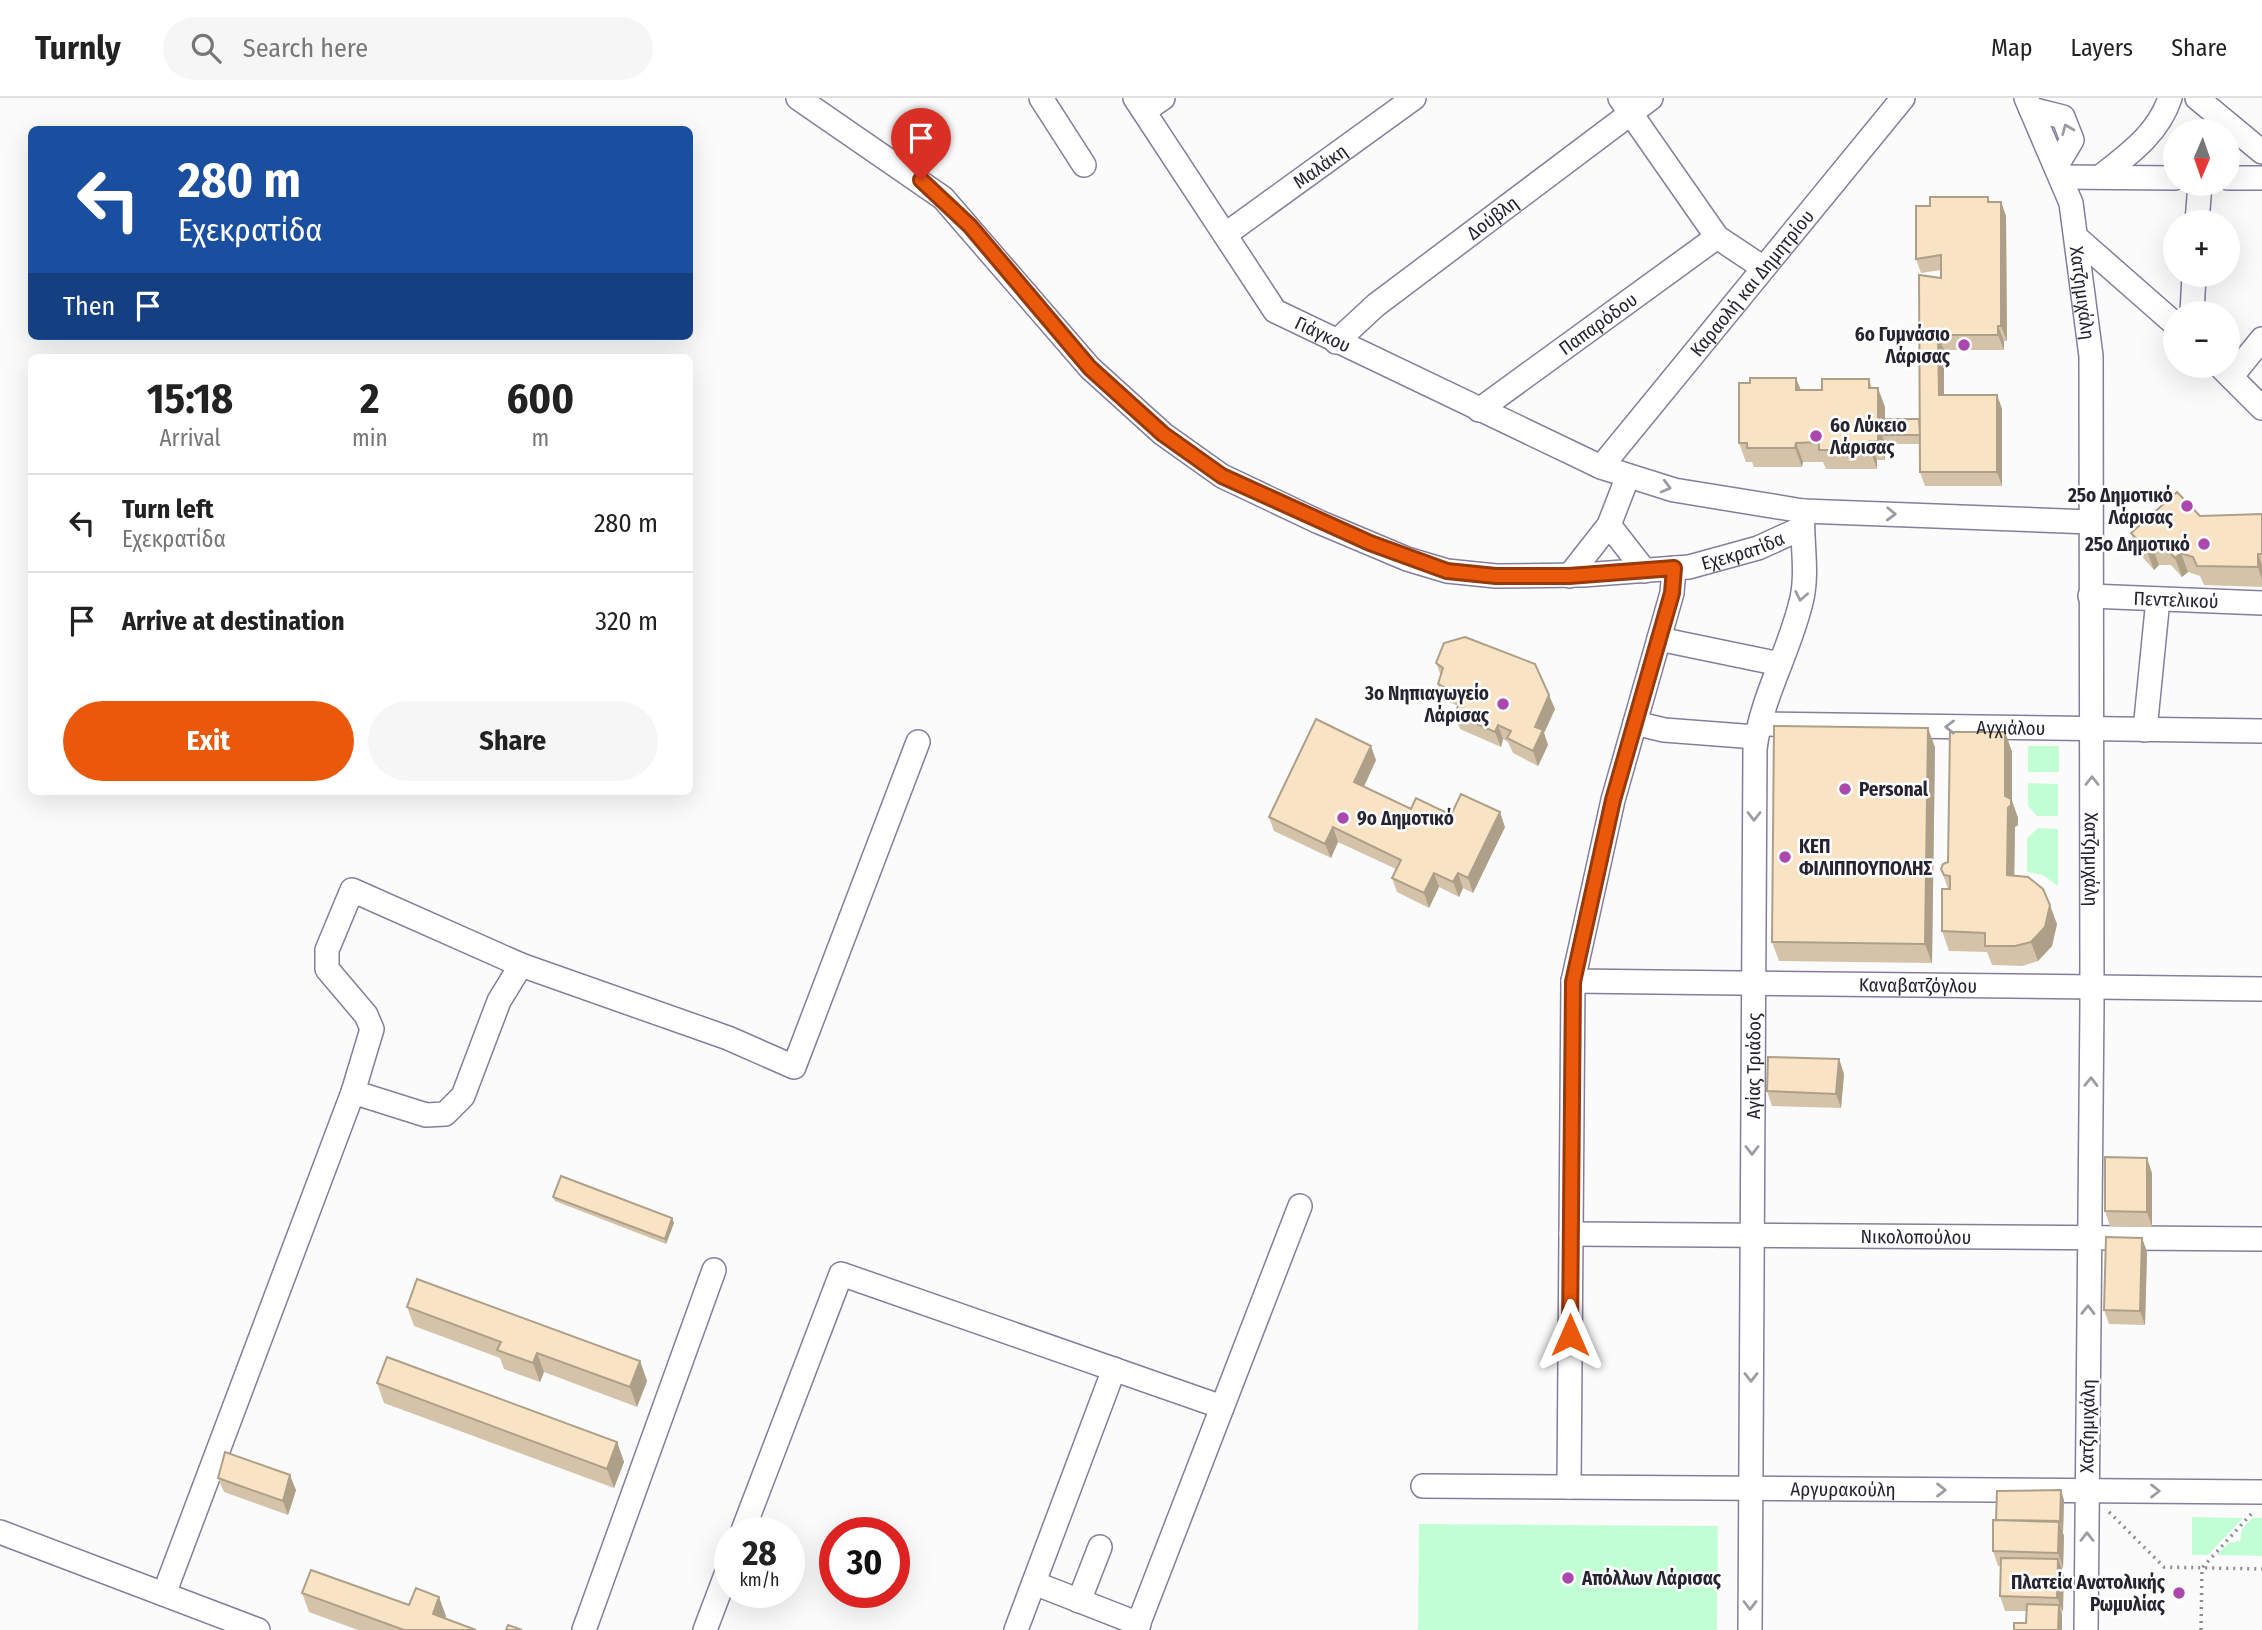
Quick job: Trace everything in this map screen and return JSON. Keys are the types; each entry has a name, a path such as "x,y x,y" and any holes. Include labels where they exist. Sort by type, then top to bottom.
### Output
{"street":[{"name":"Εχεκρατίδα","path":"799,98 921,180 943,198 1090,368 1163,434 1222,476 1357,538 1447,571 1496,576 1569,576 1674,568 1758,548 1802,519"},
{"path":"1041,98 1084,165"},
{"path":"1140,105 1163,98"},
{"name":"Μαλάκη","path":"1226,234 1414,98"},
{"name":"Δούβλη","path":"1336,342 1376,305 1625,106 1651,98"},
{"name":"Καραολή και Δημητρίου","path":"1601,467 1903,98"},
{"path":"2100,177 2144,142 2158,125 2170,98"},
{"path":"2197,98 2262,152"},
{"name":"Χατζημιχάλη","path":"2028,103 2071,203 2091,356 2092,987 2086,1630"},
{"name":"Γιάγκου","path":"1140,105 1275,311 1601,467 1674,490 1802,519 2090,522"},
{"path":"1625,106 1717,237 1762,267"},
{"path":"2059,171 2100,177 2163,178"},
{"path":"2240,178 2262,178"},
{"name":"Παπαρόδου","path":"1479,410 1717,237"},
{"path":"2077,237 2163,313"},
{"path":"2240,359 2262,339"},
{"path":"2231,378 2262,408"},
{"path":"1569,576 1609,525 1628,476"},
{"name":"Αγίας Τριάδος","path":"1750,1630 1751,1235 1758,731 1802,599 1805,559 1802,519"},
{"path":"1609,525 1645,571"},
{"path":"1569,1487 1573,982 1592,887 1672,593 1674,568"},
{"name":"Πεντελικού","path":"2090,596 2262,603"},
{"path":"2145,730 2158,599"},
{"path":"1659,639 1780,664"},
{"name":"Αγχιάλου","path":"1635,723 1664,730 2262,731"},
{"path":"164,1594 353,1092 372,1029 366,1015 327,969 327,950 352,890 521,965 728,1038 794,1067 918,742"},
{"path":"353,1092 426,1115 445,1114 463,1096 499,1001 521,965"},
{"name":"Καναβατζόγλου","path":"1573,982 2262,989"},
{"path":"1034,1583 1138,1627 1300,1206"},
{"name":"Νικολοπούλου","path":"1571,1234 2262,1239"},
{"path":"584,1630 714,1270"},
{"path":"748,1517 841,1274 1222,1406"},
{"path":"1016,1630 1114,1369"},
{"name":"Αργυρακούλη","path":"1423,1486 2260,1492"},
{"path":"0,1532 258,1630"},
{"path":"1079,1601 1100,1547"},
{"path":"705,1630 714,1606"}],"path":[{"path":"2201,1630 2202,1568 2257,1508 2260,1492"},
{"path":"2107,1510 2164,1567 2262,1569"}],"green space":[{"path":"2028,746 2059,746 2059,772 2028,772"},
{"path":"2028,783 2058,784 2058,816 2037,816 2028,806"},
{"path":"2038,828 2058,829 2058,886 2043,875 2027,872 2027,838"},
{"path":"2192,1517 2243,1518 2208,1555 2192,1555"},
{"path":"2252,1518 2262,1518 2262,1556 2216,1555 2229,1543 2240,1541 2242,1529"},
{"name":"Απόλλων Λάρισας","path":"1419,1524 1718,1526 1717,1630 1418,1630"}],"building":[{"name":"6ο Γυμνάσιο Λάρισας","path":"1930,197 1988,197 1988,202 2001,202 2001,326 1998,326 1998,335 1938,335 1939,395 1997,395 1997,472 1920,472 1919,275 1941,278 1941,255 1916,259 1916,206 1930,206"},
{"name":"6ο Λύκειο Λάρισας","path":"1750,378 1796,378 1796,390 1822,390 1822,379 1869,379 1869,388 1878,388 1878,441 1870,441 1870,450 1819,450 1819,442 1796,443 1795,448 1747,448 1747,443 1739,443 1739,383 1750,383"},
{"path":"1882,419 1919,419 1920,435 1882,435"},
{"path":"2177,492 2200,516 2262,514 2262,554 2258,554 2258,567 2197,566 2193,557 2181,553 2175,558 2164,546 2152,546 2147,551 2131,533"},
{"name":"3o Νηπιαγωγείο Λάρισας","path":"1465,637 1535,664 1549,695 1535,727 1543,730 1533,751 1507,738 1511,731 1498,725 1495,732 1454,714 1463,697 1438,684 1443,668 1436,663 1444,643"},
{"name":"9ο Δημοτικό","path":"1316,719 1371,746 1354,782 1411,809 1416,798 1451,815 1461,794 1500,812 1468,878 1458,873 1453,882 1434,873 1424,893 1392,878 1401,860 1333,827 1325,844 1269,817"},
{"path":"1774,726 1928,728 1925,944 1772,942"},
{"path":"1950,732 2005,732 2005,796 2011,799 2008,808 2007,875 2028,877 2043,889 2050,905 2045,927 2031,942 2015,946 1985,946 1985,933 1942,931 1942,889 1950,889 1950,876 1944,875 1941,869 1943,864 1948,862"},
{"path":"1768,1057 1839,1059 1836,1094 1767,1091"},
{"path":"2105,1157 2147,1158 2147,1212 2105,1211"},
{"path":"561,1176 672,1218 665,1239 553,1197"},
{"path":"2106,1237 2142,1238 2140,1311 2104,1310"},
{"path":"417,1279 640,1361 630,1387 537,1353 533,1363 497,1350 501,1342 407,1307"},
{"path":"387,1357 617,1442 607,1469 377,1383"},
{"path":"225,1452 290,1475 283,1501 218,1478"},
{"path":"2061,1490 2060,1522 1996,1520 1997,1491"},
{"path":"1993,1520 2059,1521 2058,1553 1993,1551"},
{"path":"2001,1558 2058,1559 2057,1598 2000,1596"},
{"path":"311,1570 409,1605 416,1588 439,1597 433,1614 476,1630 404,1630 302,1593"},
{"path":"2027,1604 2059,1605 2058,1630 2014,1630 2014,1623 2026,1623"},
{"path":"508,1625 522,1630 506,1630"}],"place":[{"name":"6ο Γυμνάσιο Λάρισας","path":"1964,345"},
{"name":"6ο Λύκειο Λάρισας","path":"1816,436"},
{"name":"25ο Δημοτικό Λάρισας","path":"2187,506"},
{"name":"25ο Δημοτικό","path":"2204,544"},
{"name":"3o Νηπιαγωγείο Λάρισας","path":"1503,704"},
{"name":"Personal","path":"1845,789"},
{"name":"9ο Δημοτικό","path":"1343,818"},
{"name":"ΚΕΠ ΦΙΛΙΠΠΟΥΠΟΛΗΣ","path":"1785,857"},
{"name":"Απόλλων Λάρισας","path":"1568,1578"},
{"name":"Πλατεία Ανατολικής Ρωμυλίας","path":"2179,1593"}],"route":[{"path":"921,180 970,226 1023,292 1090,368 1163,434 1222,476 1319,522 1407,559 1447,571 1496,576 1569,576 1674,568 1672,593 1613,800 1573,982 1570,1335"}]}
